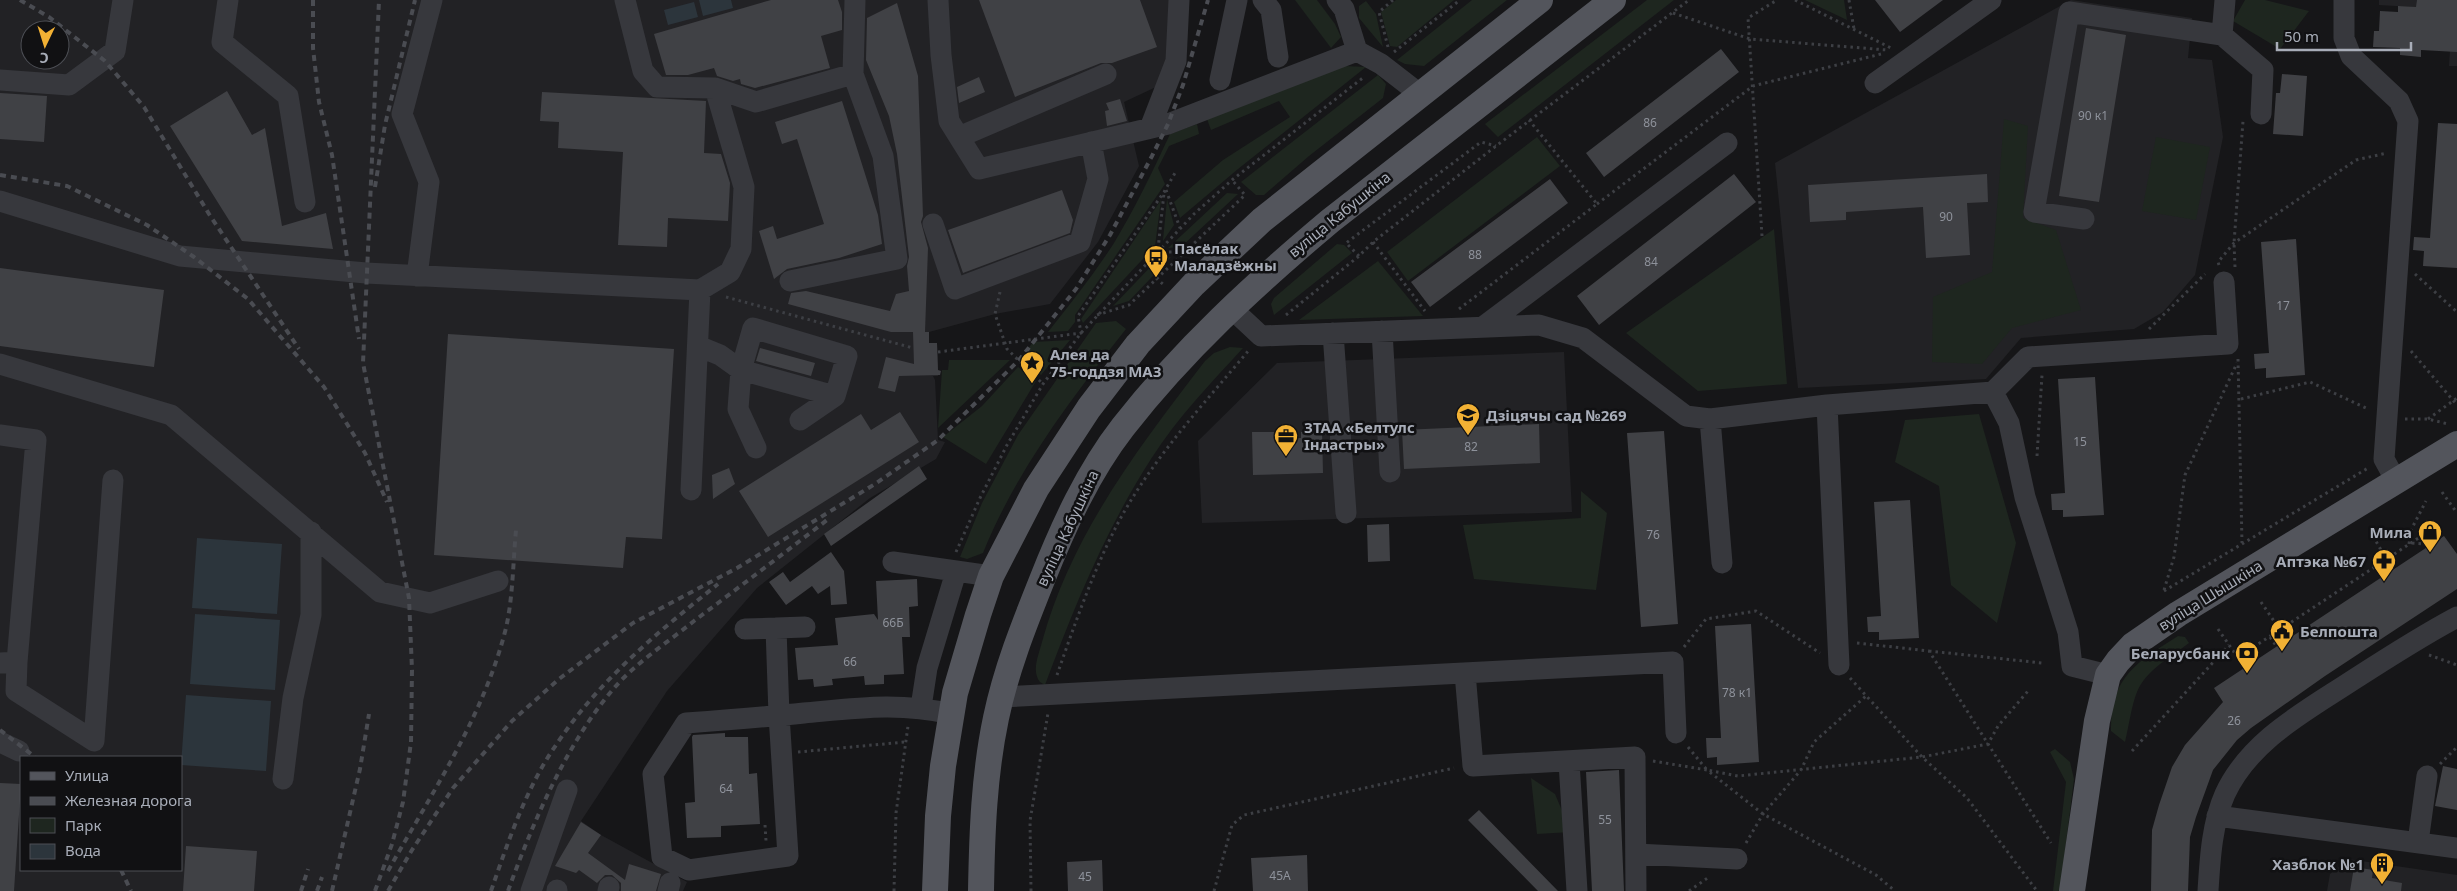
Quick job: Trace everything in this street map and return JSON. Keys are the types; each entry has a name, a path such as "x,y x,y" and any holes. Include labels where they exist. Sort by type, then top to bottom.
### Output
{"main road":[{"path":"935,891 938,816 952,714 960,674 991,576 1036,489 1089,408 1138,344 1194,284 1262,220 1540,0"},
{"name":"вуліца Кабушкіна","path":"981,891 990,750 1001,697 1025,622 1054,549 1097,466 1122,428 1171,369 1231,308 1330,221 1613,0"},
{"name":"вуліца Шышкіна","path":"2072,891 2096,729 2108,675 2118,661 2133,645 2390,470 2454,434"},
{"path":"1036,489 1073,510"}],"lane":[{"path":"228,0 222,42 288,96 305,202"},
{"path":"417,276 429,182 402,114 432,0"},
{"path":"625,0 643,71 657,87 715,88 756,102 853,74"},
{"path":"790,281 897,258 883,156 853,74 855,0"},
{"path":"938,0 941,55 949,121 979,169 1168,124 1357,52 1381,64 1421,95"},
{"path":"1150,128 1176,61 1179,0"},
{"path":"1220,80 1237,0"},
{"path":"1263,0 1271,10 1278,57"},
{"path":"1874,83 1991,0"},
{"path":"2222,34 2225,0"},
{"path":"2344,0 2344,38 2351,56 2399,101 2408,121 2408,148 2388,419 2390,470"},
{"path":"1345,3 1357,52"},
{"path":"0,80 69,85 115,51 117,4"},
{"path":"2084,219 2034,212 2070,12 2222,34 2263,70 2252,117"},
{"path":"959,137 1106,74"},
{"path":"0,201 180,256 366,273 700,290 730,272 741,249 744,187 715,88"},
{"path":"933,224 956,289 1080,242 1098,178 1091,142"},
{"path":"1483,328 1727,143"},
{"path":"1231,308 1261,336 1437,328 1539,326 1583,338 1686,416 1710,419 1827,405 1993,392 2028,357 2228,344 2226,272"},
{"path":"691,490 700,290"},
{"path":"756,448 738,409 741,370 753,328 847,356 835,396 800,420"},
{"path":"1382,331 1390,472"},
{"path":"1333,333 1346,513"},
{"path":"698,346 720,355 741,370 835,396"},
{"path":"0,364 171,415 380,592 430,603 498,581"},
{"path":"1993,392 2009,422 2025,497 2068,632 2072,666 2108,675"},
{"path":"1827,405 1839,665"},
{"path":"1710,419 1722,563"},
{"path":"0,435 36,440 8,662 16,692 94,741 113,480"},
{"path":"283,779 293,698 311,615 311,532"},
{"path":"893,562 991,576"},
{"path":"921,707 927,668 956,572"},
{"path":"2208,891 2217,816 2226,793 2244,764 2278,729 2405,647 2457,617"},
{"path":"745,629 805,627"},
{"path":"776,628 779,715 788,856 689,870 662,857 653,774 686,723 779,715 880,706 921,707 952,714"},
{"path":"1001,697 1672,662 1676,732"},
{"path":"1465,673 1473,766 1635,757 1636,891"},
{"path":"1569,762 1577,891"},
{"path":"2418,842 2427,776"},
{"path":"531,891 567,790"},
{"path":"2217,816 2457,848"},
{"path":"1636,854 1737,859"}],"path":[{"path":"1390,56 1379,12 1393,0"},
{"path":"1031,891 1030,821 1051,694 1078,618 1118,524 1163,453 1261,336 1359,256 1373,242 1529,120 1689,0"},
{"path":"1762,236 1748,18 1777,0"},
{"path":"1795,0 1896,51"},
{"path":"1849,0 1854,30"},
{"path":"1672,13 1750,39 1896,51"},
{"path":"1373,242 1437,328 1444,319 1753,86 1896,51"},
{"path":"2148,331 2226,272 2234,243 2252,117"},
{"path":"1529,120 1598,204"},
{"path":"1359,256 1346,243 1482,142 1496,146"},
{"path":"2226,272 2234,243 2356,160 2408,148"},
{"path":"938,352 1081,333 1078,316 1165,191 1175,173"},
{"path":"1097,315 1129,305 1245,195 1232,180"},
{"path":"1165,191 1180,228"},
{"path":"1165,191 1157,251 1183,252"},
{"path":"2408,267 2457,312"},
{"path":"1005,270 995,314 1007,349 1043,384"},
{"path":"700,290 914,348"},
{"path":"2394,344 2402,340 2456,399 2457,405"},
{"path":"2238,351 2241,399 2242,543"},
{"path":"2037,466 2044,356"},
{"path":"2238,360 2185,475 2174,557 2164,591 2242,543 2390,470"},
{"path":"2241,399 2310,382 2388,419 2428,418 2456,399"},
{"path":"2428,418 2454,434"},
{"path":"2442,492 2457,513"},
{"path":"2410,544 2411,530 2426,502"},
{"path":"2372,536 2381,550 2377,566"},
{"path":"2237,658 2410,544 2428,545"},
{"path":"2261,602 2280,630"},
{"path":"1672,662 1706,619 1756,611 1839,665 1922,758 1967,798 2037,891"},
{"path":"2218,629 2244,668"},
{"path":"2270,637 2277,647"},
{"path":"1837,641 2042,663"},
{"path":"2132,751 2228,645"},
{"path":"1929,651 2051,843"},
{"path":"1635,757 1738,776 1922,758 1988,744 1998,726 2028,691"},
{"path":"1689,891 1737,859 1763,814 1801,770 1814,742 1866,696"},
{"path":"1676,732 1707,770 1763,814 1876,875 1896,891"},
{"path":"782,754 905,742"},
{"path":"1214,891 1232,825 1244,815 1442,769 1473,766"},
{"path":"765,824 766,843"}],"shaded area":[{"path":"0,0 1173,0 1172,57 1156,87 1124,102 1139,166 1098,242 1050,304 995,314 929,332 929,343 937,343 938,376 933,376 935,380 938,440 945,442 936,459 870,498 757,588 667,691 581,821 601,835 687,882 683,891 0,891"},
{"path":"2071,0 2192,18 2188,58 2212,60 2223,137 2195,275 2163,312 2134,329 2021,338 1986,379 1798,388 1775,163"},
{"path":"2379,0 2457,0 2457,66 2449,66 2451,34 2429,8 2379,5"},
{"path":"1564,352 1572,512 1202,523 1198,441 1277,363"},
{"path":"2348,859 2457,875 2457,891 2327,891 2330,874"}],"green space":[{"path":"1295,0 1317,0 1335,24 1341,37 1331,48"},
{"path":"1396,0 1454,0 1397,47 1390,46 1381,12"},
{"path":"1472,0 1507,0 1424,66 1405,64 1397,60"},
{"path":"1647,0 1674,0 1498,137 1485,124"},
{"path":"1805,0 1844,0 1847,20"},
{"path":"2245,0 2265,0 2309,11 2280,49 2233,21"},
{"path":"1366,1 1376,14 1383,47 1359,18 1359,6"},
{"path":"1345,66 1366,67 1180,218 1174,202 1223,160 1290,117 1279,101 1211,130 1207,119"},
{"path":"1378,75 1386,84 1383,98 1309,156 1264,195 1256,195 1241,182"},
{"path":"2004,119 2028,126 2023,218 2056,230 2081,310 2012,328 1982,364 1932,362 1933,297 1992,272"},
{"path":"1197,124 1199,134 1169,146 1158,168 1165,184 1075,315 1075,322 1068,331 1048,332 1114,243 1144,189 1170,134"},
{"path":"1537,137 1560,166 1408,281 1387,252"},
{"path":"2156,137 2210,147 2196,220 2142,211"},
{"path":"1227,193 1238,194 1181,247 1168,248"},
{"path":"1167,199 1174,225 1163,241 1163,240"},
{"path":"1161,200 1155,246 1083,323 1081,319"},
{"path":"1774,229 1787,384 1698,391 1626,333"},
{"path":"1337,244 1344,245 1352,253 1274,315 1271,304 1274,298"},
{"path":"1171,257 1129,301 1113,306 1157,260"},
{"path":"1378,261 1423,316 1299,320"},
{"path":"1116,321 1126,329 1046,436 1012,493 983,553 967,559 960,557 982,503 1018,435 1096,323"},
{"path":"1070,340 1041,375 1022,357 1033,342"},
{"path":"1230,347 1243,348 1172,429 1151,459 1120,513 1079,598 1045,685 1037,678 1038,657 1055,603 1070,565 1089,529 1132,459 1205,361 1214,353"},
{"path":"949,360 1010,360 938,428 942,370 948,370"},
{"path":"1018,367 1036,381 986,464 943,437 982,406"},
{"path":"1979,414 2016,543 1997,623 1951,585 1939,486 1895,462 1905,420"},
{"path":"1581,491 1607,513 1596,590 1474,579 1463,525 1581,518"},
{"path":"2178,636 2185,637 2189,643 2160,664 2141,684 2133,704 2125,742 2111,731 2115,697 2121,684 2139,663"},
{"path":"2055,749 2070,762 2074,779 2060,891 2053,891 2066,782 2050,752"},
{"path":"1531,778 1555,794 1571,832 1537,834"}],"water":[{"path":"699,0 731,0 733,8 703,16"},
{"path":"694,2 698,17 668,25 664,10"},
{"path":"197,538 282,544 277,614 192,608"},
{"path":"195,614 280,620 275,690 190,684"},
{"path":"186,695 271,701 266,771 182,765"}],"building":[{"path":"771,0 838,0 842,12 842,30 821,36 830,68 755,88 741,84 740,79 733,81 717,76 714,68 688,75 666,75 654,34"},
{"path":"979,0 1140,0 1157,47 1112,63 1101,63 1015,97"},
{"path":"1875,0 1943,0 1900,32"},
{"path":"2417,0 2457,0 2457,52 2421,50 2421,57 2400,55 2400,48 2373,47 2374,31 2379,31 2380,11 2398,12 2398,6 2416,7"},
{"path":"897,3 918,76 923,216 921,222 928,248 925,332 929,332 929,343 937,343 938,370 941,371 940,375 899,376 895,392 878,388 886,357 914,364 913,332 891,332 788,304 791,293 806,291 890,311 896,294 909,291 907,266 909,257 897,154 889,116 866,60 867,18"},
{"path":"2086,28 2126,35 2099,202 2059,196"},
{"path":"1721,49 1739,72 1604,177 1586,153"},
{"path":"2282,74 2307,76 2303,136 2273,134 2276,93 2280,93"},
{"path":"979,77 985,92 959,103 957,87"},
{"path":"227,91 252,135 265,128 282,226 326,213 333,249 242,241 170,126"},
{"path":"542,92 706,101 704,153 721,154 730,183 728,221 668,218 667,247 618,245 623,152 558,148 559,122 540,121"},
{"path":"0,93 47,96 44,142 0,139"},
{"path":"1120,99 1127,121 1107,126 1105,111 1109,110 1106,103"},
{"path":"842,101 878,215 882,244 839,258 787,269 774,279 759,231 773,226 777,239 824,224 797,139 782,144 775,122"},
{"path":"2438,123 2457,124 2457,268 2423,266 2424,251 2413,250 2414,237 2430,238"},
{"path":"1734,174 1756,202 1599,325 1577,296"},
{"path":"1987,174 1988,202 1967,203 1970,255 1926,258 1923,207 1846,212 1846,220 1810,222 1808,185"},
{"path":"1550,179 1568,203 1430,307 1411,282"},
{"path":"1062,190 1073,220 1070,233 963,273 948,230"},
{"path":"2296,239 2305,375 2266,378 2266,368 2255,369 2254,354 2269,353 2261,242"},
{"path":"0,268 164,290 154,367 0,346"},
{"path":"448,334 674,349 662,539 626,537 623,568 434,555"},
{"path":"760,348 815,363 811,376 756,361"},
{"path":"2095,377 2104,515 2063,517 2063,510 2052,510 2051,494 2065,493 2058,379"},
{"path":"900,412 919,442 768,537 739,491 861,414 871,430"},
{"path":"1539,424 1540,463 1404,469 1402,430"},
{"path":"1664,431 1678,624 1641,627 1627,433"},
{"path":"1252,432 1274,432 1274,439 1301,438 1301,432 1322,432 1323,473 1253,475"},
{"path":"919,466 927,479 831,546 824,534"},
{"path":"729,468 735,484 713,499 712,475"},
{"path":"1910,500 1919,638 1879,640 1879,632 1868,632 1867,617 1881,616 1874,502"},
{"path":"1389,524 1390,561 1368,562 1367,525"},
{"path":"2444,536 2457,554 2457,589 2325,676 2237,740 2213,770 2196,817 2190,837 2188,891 2151,891 2152,830 2159,805 2172,767 2185,745 2223,702 2214,688"},
{"path":"831,552 844,571 847,604 831,605 830,586 818,594 812,586 786,605 769,582 783,572 790,582"},
{"path":"917,579 918,606 909,607 910,637 902,637 904,674 884,675 884,684 865,685 864,676 832,679 833,685 814,687 813,679 798,680 795,648 838,645 835,618 874,614 878,620 876,581"},
{"path":"1751,624 1759,762 1717,765 1717,757 1707,758 1706,738 1721,738 1715,626"},
{"path":"725,733 725,737 748,737 749,774 757,773 760,824 721,826 721,837 687,838 685,803 695,802 692,737 693,735"},
{"path":"2443,766 2457,769 2457,810 2435,806"},
{"path":"1619,770 1624,891 1592,891 1586,772"},
{"path":"0,783 20,784 14,891 0,891"},
{"path":"1479,810 1558,891 1538,891 1468,820"},
{"path":"581,822 601,835 588,853 625,880 629,864 661,874 656,891 621,891 621,883 612,875 605,875 597,883 579,870 576,873 555,866"},
{"path":"186,846 257,851 254,891 183,891"},
{"path":"1307,855 1308,891 1253,891 1251,858"},
{"path":"1102,860 1103,891 1068,891 1067,862"},
{"name":"Хазблок №1","path":"2354,867 2373,870 2372,878 2402,883 2401,891 2350,891"}],"railway":[{"path":"20,0 49,17 105,61 144,107 209,214 299,349"},
{"path":"313,0 313,48 319,102 332,155 359,339"},
{"path":"375,891 392,844 403,802 411,742 412,670 409,598 363,363 379,0"},
{"path":"375,187 385,125 415,0"},
{"path":"388,891 412,850 453,788 512,721 559,679 633,623 737,568 875,484 938,440 1019,360 1076,289 1110,235 1152,156 1168,124 1183,85 1208,0"},
{"path":"0,175 67,186 147,225 194,257 248,299 324,387 365,453 387,502"},
{"path":"508,891 540,811 553,784 582,732 615,687 653,652 827,520"},
{"path":"388,871 455,754 484,692 496,661 508,616 516,530"},
{"path":"491,891 527,797 545,762 573,721 610,678 631,658 673,620 718,584"},
{"path":"332,891 360,769 369,714"},
{"path":"0,730 34,756"},
{"path":"301,891 308,869"},
{"path":"121,871 131,891"},
{"path":"317,891 322,877"}],"place":[{"name":"Пасёлак Маладзёжны","path":"1156,278"},
{"name":"Алея да 75-годдзя МАЗ","path":"1032,384"},
{"name":"Дзіцячы сад №269","path":"1468,436"},
{"name":"ЗТАА «Белтулс Iндастры»","path":"1286,457"},
{"name":"Мила","path":"2430,553"},
{"name":"Аптэка №67","path":"2384,582"},
{"name":"Белпошта","path":"2282,652"},
{"name":"Беларусбанк","path":"2247,674"},
{"name":"Хазблок №1","path":"2382,885"}]}
